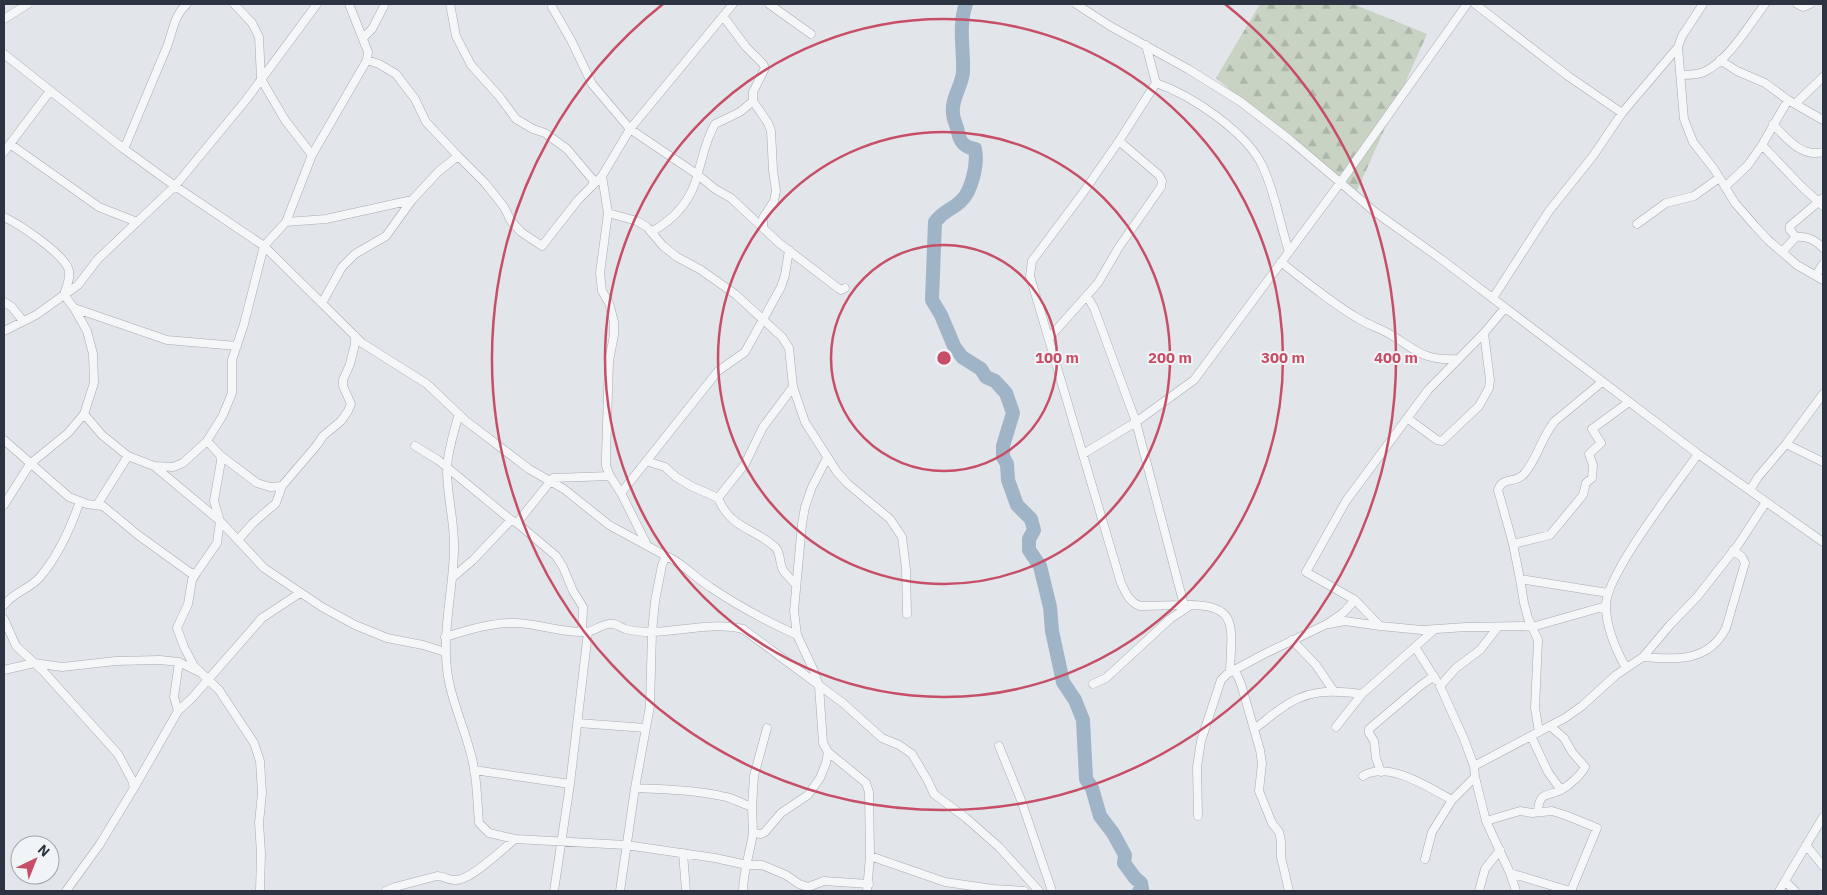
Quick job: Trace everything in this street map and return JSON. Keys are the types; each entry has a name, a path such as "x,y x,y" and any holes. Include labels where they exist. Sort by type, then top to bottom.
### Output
{"street":[{"path":"4,19 28,4"},
{"path":"124,149 168,44 173,25 180,10 187,4"},
{"path":"234,4 252,23 260,37 261,79 285,120 312,155"},
{"path":"4,331 36,315 78,285 98,259 174,186 246,100 317,4"},
{"path":"84,414 102,435 128,456 154,466 173,467 183,462 206,441 223,415 232,393 232,360 244,324 264,246 286,222 312,155 367,60 368,52 349,4"},
{"path":"363,38 372,29 385,4"},
{"path":"450,4 456,36 471,65 499,96 516,119 533,129 546,133 567,149 593,180 593,184"},
{"path":"367,60 379,64 396,74 415,98 426,122 486,183 504,207 511,221 522,232 542,246 578,200 602,176 630,128 733,4"},
{"path":"769,4 810,34"},
{"path":"1076,4 1110,26 1188,68 1241,102 1289,139 1375,212 1493,298 1698,454 1823,542"},
{"path":"1084,454 1136,422 1194,380 1340,183 1467,4"},
{"path":"1474,4 1568,76 1622,113"},
{"path":"1493,298 1549,211 1593,156 1622,113 1678,46 1682,36 1704,4"},
{"path":"1681,75 1693,75 1703,72 1720,60 1732,48 1765,4"},
{"path":"1797,4 1803,7 1810,4"},
{"path":"552,7 571,40 592,84 630,128 736,202 789,250 838,288 841,290 845,288"},
{"path":"723,16 746,47 764,64 765,68 753,92 753,101 768,123 771,131 776,191 774,201 763,218 763,228"},
{"path":"1146,45 1156,83 1080,197 1032,261 1030,276 1121,583 1129,600 1140,606 1210,606 1224,612 1228,619 1233,671 1241,684 1260,750 1262,763 1259,791 1282,841 1281,857 1289,891"},
{"path":"1678,46 1683,108 1688,130 1694,142 1744,215 1768,240 1797,265 1823,280"},
{"path":"4,54 174,186 264,246 362,343 427,384 459,414 512,456 550,482 564,489 609,525 675,560 707,585 746,611 797,635"},
{"path":"1720,60 1736,71 1765,83 1788,100 1823,120"},
{"path":"1795,104 1823,77"},
{"path":"1156,83 1174,89 1207,109 1238,136 1256,155 1268,180 1289,252"},
{"path":"4,152 50,90"},
{"path":"1725,187 1748,165 1788,100"},
{"path":"651,232 666,224 682,208 692,193 705,147 715,124 740,112 753,101"},
{"path":"1773,124 1784,136 1803,150 1814,154 1823,152"},
{"path":"1049,338 1098,283 1119,247 1161,187 1162,181 1159,175 1119,141"},
{"path":"10,144 99,207 137,222"},
{"path":"1762,145 1801,186 1822,202 1790,226 1792,234 1796,237"},
{"path":"322,303 342,267 355,254 386,236 412,200 438,171 458,156"},
{"path":"602,176 608,213 600,273 602,291 609,303 614,322 609,361 606,466 647,545"},
{"path":"1637,224 1666,203 1694,196 1719,178"},
{"path":"286,222 326,219 412,200"},
{"path":"608,213 624,219 637,221 647,227 663,246 735,294 782,337 789,348 792,387 805,422 827,458 848,484 890,519 902,537 906,569 907,614"},
{"path":"4,217 16,223 59,256 68,268 70,275 64,295"},
{"path":"1782,252 1796,237 1804,236 1810,238 1823,248"},
{"path":"621,493 718,371 745,352 781,287 789,250"},
{"path":"1281,262 1357,318 1385,331 1419,354 1430,357 1458,359"},
{"path":"1816,275 1823,264"},
{"path":"4,505 30,464 68,433 84,414 94,383 93,354 87,331 64,295"},
{"path":"1087,296 1094,308 1136,422 1187,605"},
{"path":"4,302 12,307 23,321"},
{"path":"74,308 167,340 237,346"},
{"path":"1380,626 1354,600 1306,572 1346,501 1428,390 1484,333 1505,308"},
{"path":"1407,418 1442,442 1479,406 1489,388 1490,380 1484,333"},
{"path":"238,540 252,523 276,502 282,486 318,445 323,436 341,421 348,411 350,404 343,386 343,380 356,344 355,336"},
{"path":"1539,732 1535,708 1538,645 1524,603 1513,544 1498,490 1505,481 1517,480 1525,474 1549,428 1557,419 1602,382"},
{"path":"718,498 745,464 764,428 792,387"},
{"path":"1750,490 1758,477 1786,444 1823,394"},
{"path":"1513,544 1546,537 1560,524 1583,495 1586,483 1592,478 1593,465 1589,454 1600,443 1592,429 1629,402"},
{"path":"459,414 452,436 447,468 454,549 445,652 449,683 474,770 479,823 489,833 515,839 626,845 747,865 762,865 808,887 824,881 868,888 870,856 869,792 866,783 828,752 823,743 818,686 813,669 797,635 794,611 806,508 812,488 827,458"},
{"path":"4,440 69,497 87,504 103,506 189,573 197,572"},
{"path":"206,441 220,455 257,483 270,487 282,486"},
{"path":"1786,444 1823,462"},
{"path":"415,446 438,460 556,556 583,608 585,632 578,723 554,891"},
{"path":"1626,668 1613,641 1606,606 1608,593 1622,565 1698,454"},
{"path":"220,455 221,461 214,501 220,521 217,542 192,580 188,604 177,628 194,666 219,690 254,743 260,761 262,793 259,824 261,853 260,891"},
{"path":"97,505 128,456"},
{"path":"646,461 665,467 676,477 691,486 718,498 722,508 730,517 772,544 778,551 783,570 796,585"},
{"path":"154,466 220,521 264,568 280,577 300,593 355,625 387,638 423,645 445,652"},
{"path":"452,578 514,522 556,477 610,476"},
{"path":"4,605 15,594 40,577 62,542 80,502"},
{"path":"1474,766 1565,718 1643,656 1697,597 1733,550 1766,502"},
{"path":"1643,656 1666,659 1686,658 1704,651 1721,638 1726,628 1745,563 1742,557 1733,550"},
{"path":"620,891 635,788 650,706 652,632 658,580 666,556"},
{"path":"1520,579 1608,593"},
{"path":"66,891 100,844 178,711 206,676 262,618 300,593"},
{"path":"1198,816 1197,767 1201,741 1221,680 1233,671 1327,624 1343,612 1354,600"},
{"path":"1093,684 1106,678 1187,605"},
{"path":"1327,624 1345,621 1434,630 1466,627 1532,627 1606,606"},
{"path":"4,619 16,646 106,739 118,754 132,780 134,788"},
{"path":"445,637 470,629 516,623 565,632 585,632 607,624 615,624 626,629 652,632 704,627 734,627 743,630 843,703 882,738 899,745 912,754 934,794 966,818 999,847 1039,891"},
{"path":"1440,686 1456,668 1480,650 1498,627"},
{"path":"1336,727 1362,694 1434,630"},
{"path":"1292,640 1321,672 1333,690"},
{"path":"1415,647 1440,686 1464,738 1474,766 1486,821 1510,873 1516,891"},
{"path":"4,670 34,663 62,666 116,661 160,660 179,662 206,676"},
{"path":"178,711 174,698 179,662"},
{"path":"1381,772 1376,758 1374,741 1369,733 1369,729 1434,676"},
{"path":"1254,729 1292,702 1315,693 1333,690 1362,694"},
{"path":"578,723 646,728"},
{"path":"1538,812 1538,803 1546,794 1561,790 1585,767 1572,752 1564,738 1550,726"},
{"path":"743,891 744,873 753,833 754,776 767,728"},
{"path":"1531,736 1548,772 1561,790"},
{"path":"999,746 1021,800 1052,891"},
{"path":"753,833 761,834 765,832 781,813 812,790 826,764 828,752"},
{"path":"474,770 570,784"},
{"path":"1363,776 1370,772 1402,774 1452,800"},
{"path":"1426,860 1432,832 1452,800 1475,776"},
{"path":"635,788 726,797 752,808"},
{"path":"1486,821 1520,811 1552,811 1597,828 1571,891 1510,873"},
{"path":"1779,891 1823,817"},
{"path":"386,891 395,886 437,876 443,876 454,881 460,880 471,875 515,839"},
{"path":"1806,845 1823,866"},
{"path":"1479,891 1486,869 1500,850"},
{"path":"683,853 686,891"},
{"path":"870,856 945,882 1024,891"},
{"path":"1785,881 1795,891"}],"green space":[{"path":"1260,4 1353,4 1427,34 1356,193 1216,78"}],"waterway":[{"path":"966,4 962,21 963,72 953,113 961,141 968,147 975,149 976,162 971,185 964,197 935,222 932,300 941,315 954,346 962,357 981,369 986,377 995,381 1006,393 1013,413 1003,446 1003,457 1007,464 1008,480 1017,505 1031,519 1034,530 1029,539 1029,550 1040,566 1050,607 1052,631 1063,682 1075,700 1083,720 1086,779 1092,788 1100,816 1113,833 1125,855 1124,863 1141,883 1142,889 1139,891"}]}
